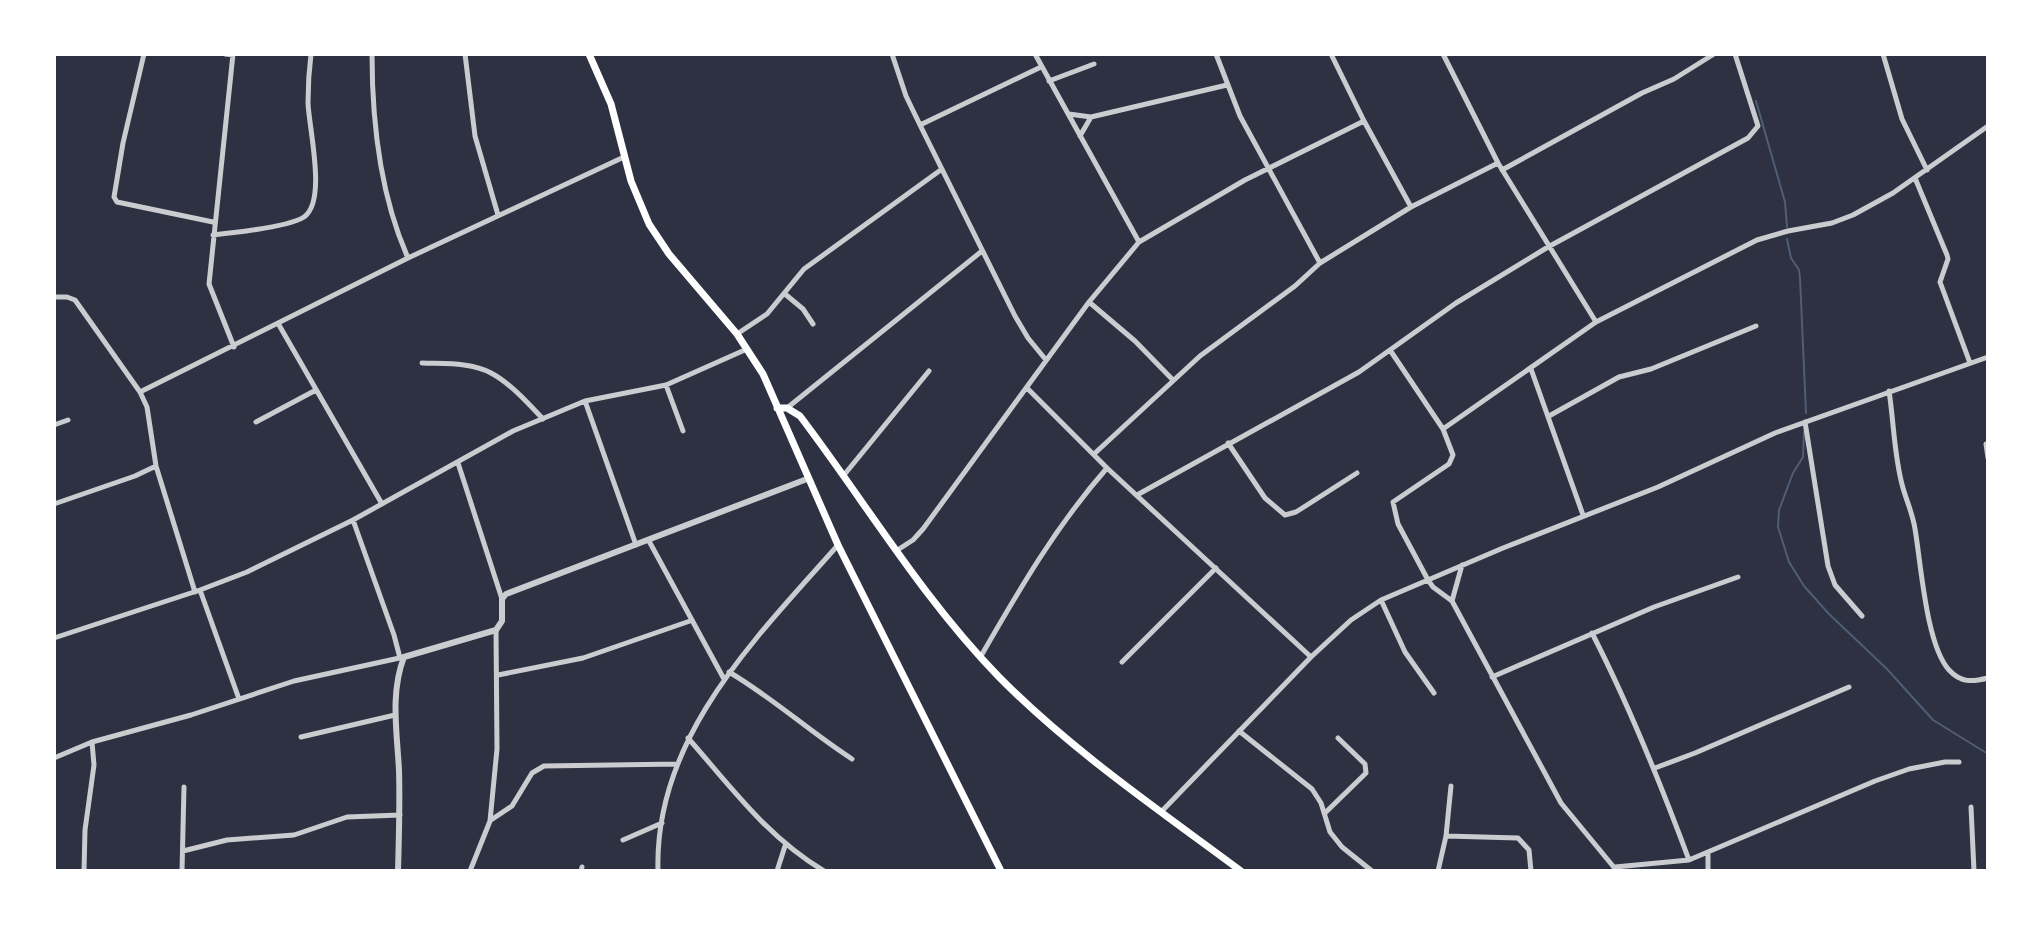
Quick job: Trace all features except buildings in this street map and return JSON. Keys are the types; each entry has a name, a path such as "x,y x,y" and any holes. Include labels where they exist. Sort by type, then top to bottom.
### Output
{"main road":[{"path":"589,54 611,104 637,198 654,233 737,334 763,374 838,545 1001,871"},
{"path":"777,408 787,408 800,416 896,551 981,656 1035,711 1241,871"}],"street":[{"path":"144,54 114,197 117,202 214,222"},
{"path":"225,54 233,55 209,284 234,347"},
{"path":"213,235 291,223 304,217 311,209 315,197 308,106 311,54"},
{"path":"372,54 373,109 385,185 398,235 408,258"},
{"path":"465,54 475,136 498,215"},
{"path":"892,54 906,96 982,251 1015,316 1046,360"},
{"path":"1035,54 1139,242"},
{"path":"1216,54 1227,85 1267,169 1320,263"},
{"path":"1443,54 1498,163 1596,322"},
{"path":"1502,170 1642,93 1674,79 1714,54"},
{"path":"1137,495 1359,372 1456,303 1548,247 1649,194 1756,132 1758,126 1735,54"},
{"path":"1883,54 1902,119 1927,170"},
{"path":"1334,55 1364,121 1411,207"},
{"path":"1049,81 1094,64"},
{"path":"920,125 1041,67"},
{"path":"1068,114 1091,117 1227,85"},
{"path":"1080,136 1091,117"},
{"path":"896,551 923,529 1089,302 1139,242 1267,169 1364,121"},
{"path":"1443,429 1596,322 1757,240 1832,223 1853,215 1915,178 1988,126"},
{"path":"140,392 408,258 624,157"},
{"path":"1094,454 1172,379 1226,335 1295,286 1320,263 1411,207 1498,163"},
{"path":"737,334 767,314 804,269 942,169"},
{"path":"1915,178 1947,255 1940,282 1970,363"},
{"path":"787,408 982,251"},
{"path":"785,294 803,309 813,324"},
{"path":"54,297 75,300 140,392 147,407 156,466 197,591 239,699"},
{"path":"1089,302 1135,341 1172,379"},
{"path":"279,325 382,504"},
{"path":"1549,416 1619,377 1651,369 1756,326"},
{"path":"54,638 247,572 353,520 513,431 585,401 666,385 747,349"},
{"path":"1390,350 1443,429 1453,455 1451,461 1396,499 1392,508 1398,524 1428,580 1452,601 1561,803 1616,869 1689,860 1875,781 1909,769 1959,762"},
{"path":"1162,811 1311,657 1351,620 1381,600 1583,515 1658,487 1775,433 1988,357"},
{"path":"422,363 468,367 492,373 543,419"},
{"path":"1531,369 1583,515"},
{"path":"844,475 929,371"},
{"path":"666,385 683,431"},
{"path":"1028,389 1107,468 1311,657"},
{"path":"256,422 316,390"},
{"path":"1889,391 1903,487 1915,528 1924,598 1938,649 1943,662 1958,678 1966,682 1988,678"},
{"path":"585,401 636,545"},
{"path":"54,425 68,420"},
{"path":"1805,422 1828,566 1835,585 1862,616"},
{"path":"1228,443 1265,498 1285,515 1296,512 1357,473"},
{"path":"1986,444 1988,458"},
{"path":"458,463 502,599 502,621 496,630 497,749 490,821 470,871"},
{"path":"54,504 156,466"},
{"path":"981,656 1065,518 1107,468"},
{"path":"502,599 506,594 807,479"},
{"path":"353,520 402,657 395,715 400,815 398,871"},
{"path":"649,541 724,679"},
{"path":"658,871 667,795 688,738 729,672 838,545"},
{"path":"1452,601 1462,565"},
{"path":"1122,662 1216,568"},
{"path":"1492,677 1592,633 1738,577"},
{"path":"1381,600 1405,652 1434,693"},
{"path":"498,675 583,658 690,621"},
{"path":"54,758 92,742 294,681 402,657 496,630"},
{"path":"1592,633 1619,685 1655,768 1689,860"},
{"path":"729,672 852,759"},
{"path":"1655,768 1849,687"},
{"path":"301,737 395,715"},
{"path":"1239,731 1312,789 1325,813 1327,827 1342,847 1372,871"},
{"path":"688,738 785,846 824,871"},
{"path":"1325,813 1366,773 1365,764 1338,738"},
{"path":"84,871 85,830 94,765 92,742"},
{"path":"490,821 512,806 532,773 544,766 678,764"},
{"path":"1438,871 1446,836 1451,786"},
{"path":"182,871 184,787"},
{"path":"1971,807 1974,871"},
{"path":"183,851 227,840 294,835 347,817 400,815"},
{"path":"623,840 662,823"},
{"path":"1446,836 1518,838 1529,850 1531,871"},
{"path":"777,871 785,846"},
{"path":"1708,853 1708,871"}],"waterway":[{"path":"1756,101 1785,202 1787,227"},
{"path":"1787,239 1800,278 1806,413"},
{"path":"1804,432 1803,457 1793,473 1779,510 1778,527 1789,562 1804,586 1829,614 1887,669 1933,720 1988,754"}]}
